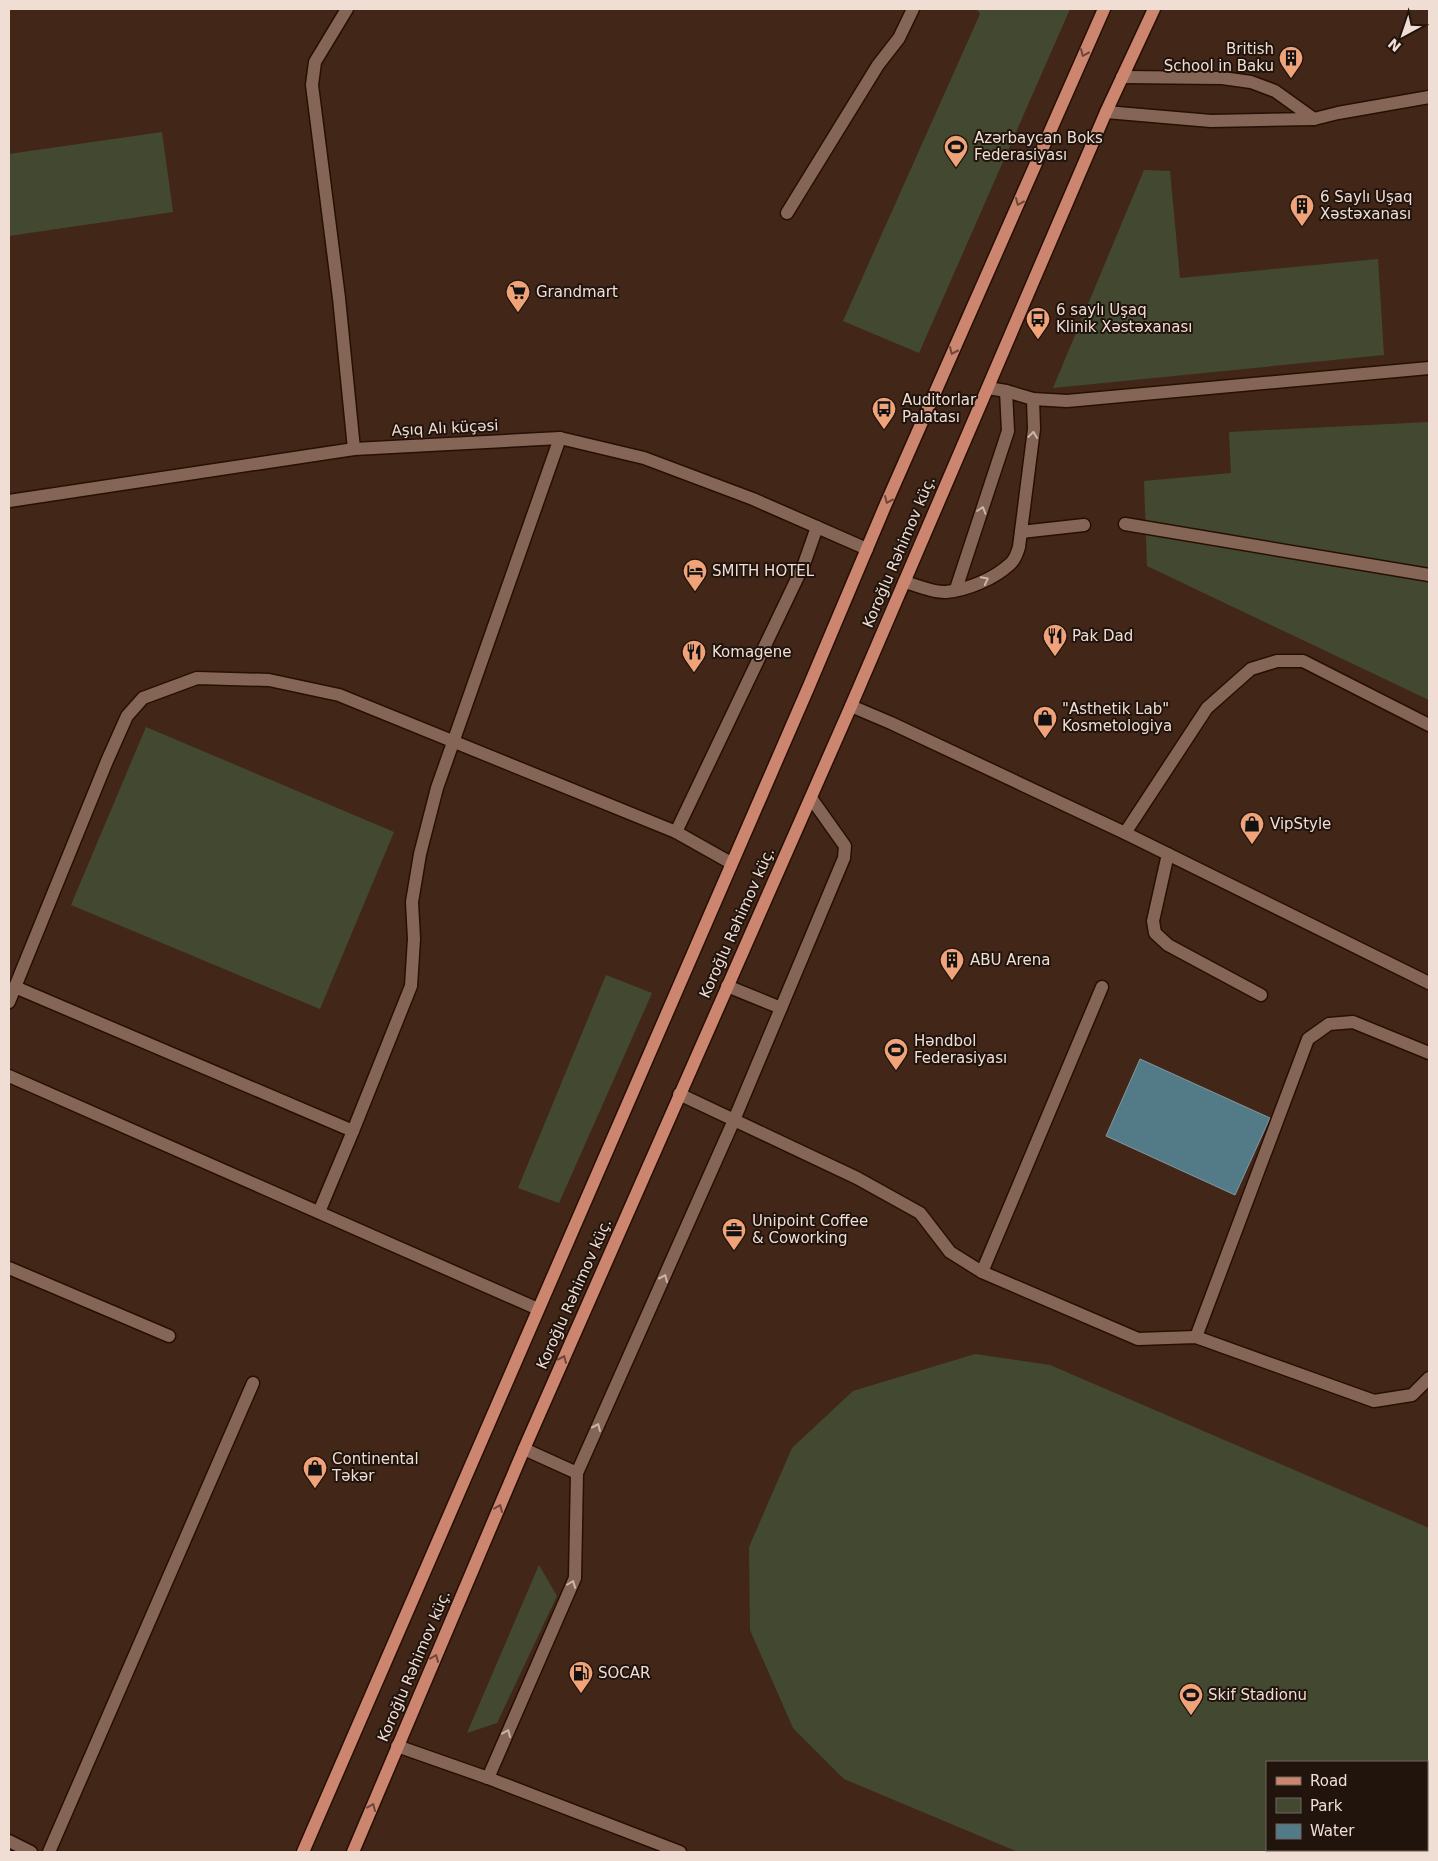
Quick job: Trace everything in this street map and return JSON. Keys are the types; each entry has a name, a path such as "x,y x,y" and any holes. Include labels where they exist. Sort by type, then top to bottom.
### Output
{"main road":[{"name":"Koroğlu Rəhimov küç.","path":"303,1852 867,549 1104,9"},
{"name":"Koroğlu Rəhimov küç.","path":"353,1852 524,1449 811,798 1106,112 1154,9"}],"street":[{"path":"347,9 315,62 312,85 339,298 354,449"},
{"path":"787,213 878,65 899,38 913,9"},
{"path":"1122,77 1222,78 1251,82 1275,91 1314,119"},
{"path":"1106,112 1210,120 1314,119 1338,113 1429,98"},
{"path":"988,388 1033,399 1067,402 1429,368"},
{"path":"956,589 1008,431 1006,391"},
{"path":"904,582 937,591 956,589 976,584 1010,564 1016,557 1019,548 1034,429 1033,399"},
{"path":"318,1212 411,986 414,939 412,902 420,854 437,788 560,438"},
{"name":"Aşıq Alı küçəsi","path":"9,502 354,449 560,438 644,458 752,499 867,549"},
{"path":"1021,532 1084,524"},
{"path":"1125,524 1429,575"},
{"path":"676,832 804,564 817,527"},
{"path":"1125,832 1207,708 1251,669 1277,661 1303,661 1429,725"},
{"path":"9,1002 127,716 143,698 197,678 269,680 339,695 676,832 732,864"},
{"path":"851,706 1125,832 1429,982"},
{"path":"488,1778 575,1578 577,1473 734,1120 844,858 845,846 811,798"},
{"path":"1168,854 1153,921 1155,933 1168,945 1261,995"},
{"path":"727,986 781,1008"},
{"path":"15,987 353,1130"},
{"path":"982,1272 1102,987"},
{"path":"1196,1337 1308,1039 1330,1024 1353,1022 1429,1053"},
{"path":"9,1076 538,1309"},
{"path":"679,1094 857,1178 920,1213 950,1252 982,1272 1138,1339 1196,1337 1374,1401 1412,1395 1429,1378"},
{"path":"9,1268 169,1336"},
{"path":"49,1852 253,1383"},
{"path":"524,1449 577,1473"},
{"path":"397,1746 488,1778 680,1852"},
{"path":"9,1841 31,1852"}],"green space":[{"name":"Azərbaycan Boks Federasiyası","path":"977,9 1070,9 919,353 843,321 980,14"},
{"path":"162,132 173,212 9,236 9,154"},
{"path":"1144,170 1170,171 1180,278 1378,259 1384,355 1053,388"},
{"path":"1429,422 1429,700 1147,566 1144,481 1231,473 1229,432"},
{"path":"146,727 394,832 320,1009 71,905"},
{"path":"606,975 652,993 559,1203 518,1188"},
{"path":"975,1354 1050,1365 1429,1528 1429,1852 1018,1852 844,1779 793,1728 750,1630 749,1547 792,1448 853,1391"},
{"path":"539,1565 557,1596 497,1723 467,1733"}],"water":[{"path":"1140,1059 1270,1118 1235,1195 1106,1136"}],"place":[{"name":"British School in Baku","path":"1291,79"},
{"name":"Azərbaycan Boks Federasiyası","path":"956,168"},
{"name":"6 Saylı Uşaq Xəstəxanası","path":"1302,227"},
{"name":"Grandmart","path":"518,313"},
{"name":"6 saylı Uşaq Klinik Xəstəxanası","path":"1038,340"},
{"name":"Auditorlar Palatası","path":"884,430"},
{"name":"SMITH HOTEL","path":"695,592"},
{"name":"Pak Dad","path":"1055,657"},
{"name":"Komagene","path":"694,673"},
{"name":"\"Asthetik Lab\" Kosmetologiya","path":"1045,739"},
{"name":"VipStyle","path":"1252,845"},
{"name":"ABU Arena","path":"952,981"},
{"name":"Həndbol Federasiyası","path":"896,1071"},
{"name":"Unipoint Coffee & Coworking","path":"734,1251"},
{"name":"Continental Təkər","path":"315,1489"},
{"name":"SOCAR","path":"581,1694"},
{"name":"Skif Stadionu","path":"1191,1716"}]}
